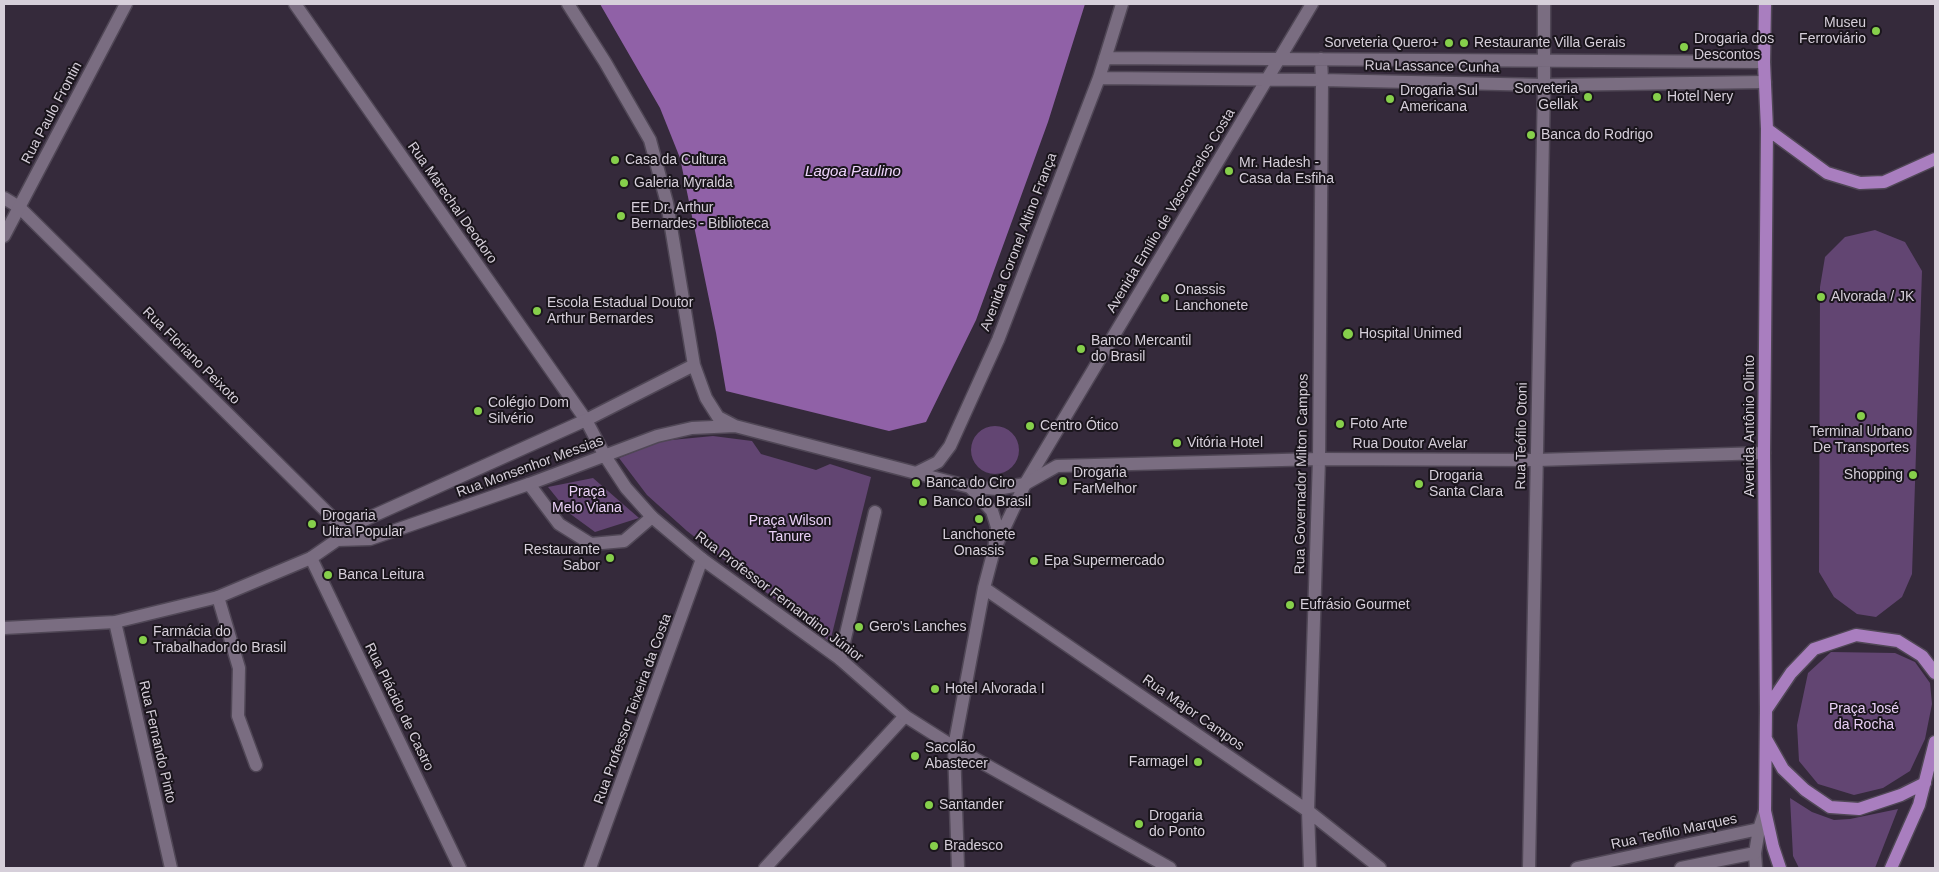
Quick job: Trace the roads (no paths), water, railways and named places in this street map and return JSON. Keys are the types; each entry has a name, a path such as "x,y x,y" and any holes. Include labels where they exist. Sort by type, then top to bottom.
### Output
{"main road":[{"name":"Avenida Antônio Olinto","path":"1765,4 1764,62 1767,129 1764,453 1765,811 1780,868"},
{"path":"1767,129 1826,173 1860,183 1884,182 1935,159"},
{"path":"1766,710 1791,673 1814,649 1856,635 1898,642 1922,656 1935,673"},
{"path":"1766,739 1783,769 1805,790 1830,807 1859,809 1900,795 1925,783"},
{"path":"1891,868 1919,805 1935,742"}],"street":[{"name":"Rua Paulo Frontin","path":"4,236 126,4"},
{"name":"Rua Marechal Deodoro","path":"295,4 586,420"},
{"path":"568,4 606,62 650,140 667,203 694,365 706,398 718,417 735,426 970,487 997,489 1024,485"},
{"name":"Avenida Coronel Altino França","path":"916,473 938,462 950,446 998,340 1099,78 1122,4"},
{"name":"Avenida Emílio de Vasconcelos Costa","path":"994,550 1024,485 1312,4"},
{"name":"Rua Teófilo Otoni","path":"1529,868 1544,4"},
{"name":"Rua Lassance Cunha","path":"1105,58 1764,62"},
{"name":"Rua Governador Milton Campos","path":"1310,868 1308,811 1319,459 1321,59"},
{"name":"Rua Lassance Cunha","path":"1099,78 1544,84 1765,82"},
{"name":"Rua Floriano Peixoto","path":"4,198 19,207 354,540"},
{"name":"Rua Monsenhor Messias","path":"344,529 586,420 694,365"},
{"name":"Rua Professor Fernandino Júnior","path":"586,420 605,456 626,488 652,517 702,559 840,659 904,716 954,747 1170,868"},
{"name":"Rua Monsenhor Messias","path":"337,540 370,539 529,484 657,436 692,428 735,426"},
{"name":"Rua Doutor Avelar","path":"1024,485 1057,466 1319,459 1537,460 1764,453"},
{"path":"529,484 559,524 591,544 624,541 652,517"},
{"path":"958,868 954,747 997,527 992,511 970,487"},
{"path":"840,659 875,512"},
{"path":"4,628 115,622 218,597 311,558 337,540 344,529"},
{"name":"Rua Plácido de Castro","path":"311,558 460,868"},
{"name":"Rua Professor Teixeira da Costa","path":"590,868 702,559"},
{"name":"Rua Major Campos","path":"984,588 1308,811 1380,868"},
{"path":"218,597 239,668 238,716 256,765"},
{"name":"Rua Fernando Pinto","path":"115,622 170,868"},
{"path":"765,868 904,716"},
{"path":"1756,868 1755,853 1759,829 1765,811"},
{"name":"Rua Teofilo Marques","path":"1577,868 1759,829"},
{"path":"1681,868 1755,853"}],"water":[{"name":"Lagoa Paulino","path":"600,4 1085,4 1048,122 976,320 926,422 889,431 726,391 680,158 660,108"}],"place":[{"name":"Museu Ferroviário","path":"1876,31"},
{"name":"Sorveteria Quero+","path":"1449,43"},
{"name":"Restaurante Villa Gerais","path":"1464,43"},
{"name":"Drogaria dos Descontos","path":"1684,47"},
{"name":"Sorveteria Gellak","path":"1588,97"},
{"name":"Hotel Nery","path":"1657,97"},
{"name":"Drogaria Sul Americana","path":"1390,99"},
{"name":"Banca do Rodrigo","path":"1531,135"},
{"name":"Casa da Cultura","path":"615,160"},
{"name":"Mr. Hadesh - Casa da Esfiha","path":"1229,171"},
{"name":"Galeria Myralda","path":"624,183"},
{"name":"EE Dr. Arthur Bernardes - Biblioteca","path":"621,216"},
{"name":"Alvorada / JK","path":"1821,297"},
{"name":"Onassis Lanchonete","path":"1165,298"},
{"name":"Escola Estadual Doutor Arthur Bernardes","path":"537,311"},
{"name":"Hospital Unimed","path":"1348,334"},
{"name":"Banco Mercantil do Brasil","path":"1081,349"},
{"name":"Colégio Dom Silvério","path":"478,411"},
{"name":"Terminal Urbano De Transportes","path":"1861,416"},
{"name":"Foto Arte","path":"1340,424"},
{"name":"Centro Ótico","path":"1030,426"},
{"name":"Vitória Hotel","path":"1177,443"},
{"name":"Shopping","path":"1913,475"},
{"name":"Drogaria FarMelhor","path":"1063,481"},
{"name":"Banca do Ciro","path":"916,483"},
{"name":"Drogaria Santa Clara","path":"1419,484"},
{"name":"Banco do Brasil","path":"923,502"},
{"name":"Lanchonete Onassis","path":"979,519"},
{"name":"Drogaria Ultra Popular","path":"312,524"},
{"name":"Restaurante Sabor","path":"610,558"},
{"name":"Epa Supermercado","path":"1034,561"},
{"name":"Banca Leitura","path":"328,575"},
{"name":"Eufrásio Gourmet","path":"1290,605"},
{"name":"Gero's Lanches","path":"859,627"},
{"name":"Farmácia do Trabalhador do Brasil","path":"143,640"},
{"name":"Hotel Alvorada I","path":"935,689"},
{"name":"Sacolão Abastecer","path":"915,756"},
{"name":"Farmagel","path":"1198,762"},
{"name":"Santander","path":"929,805"},
{"name":"Drogaria do Ponto","path":"1139,824"},
{"name":"Bradesco","path":"934,846"}],"park label":[{"name":"Praça Melo Viana","path":"587,500"},
{"name":"Praça Wilson Tanure","path":"790,530"},
{"name":"Praça José da Rocha","path":"1864,718"}]}
